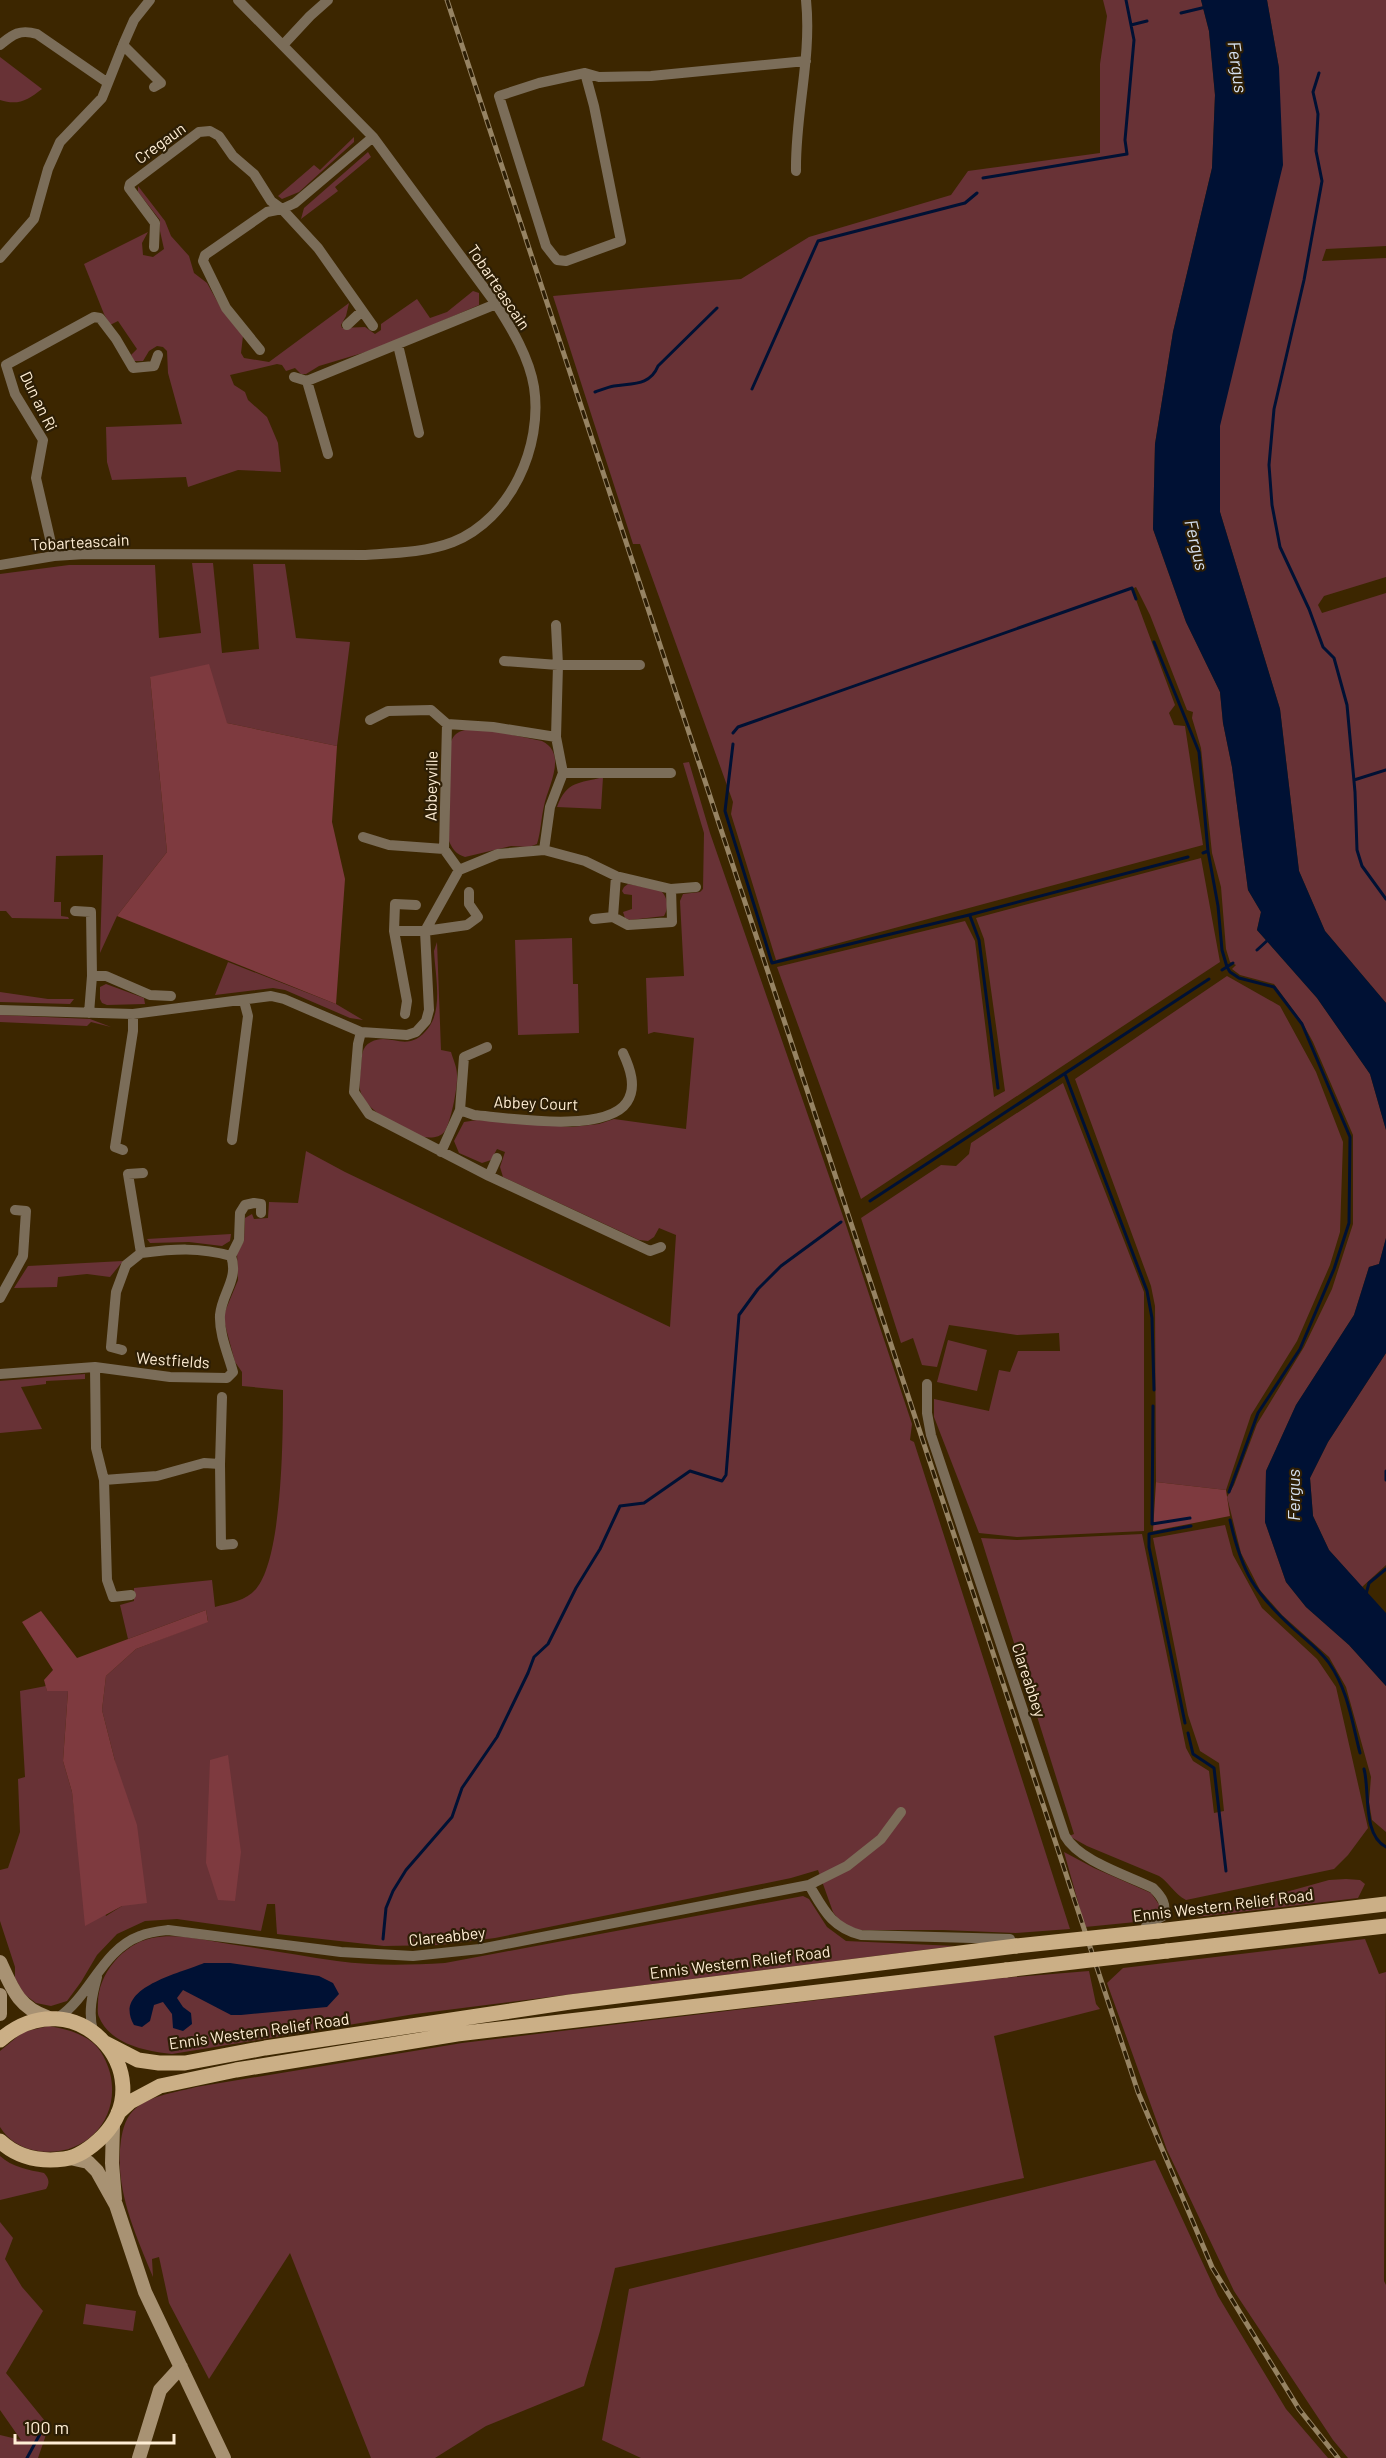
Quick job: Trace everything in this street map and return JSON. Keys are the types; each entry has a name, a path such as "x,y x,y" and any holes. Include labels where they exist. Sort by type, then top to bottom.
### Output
{"main road":[{"name":"Ennis Western Relief Road","path":"105,2043 138,2060 185,2063 265,2048 570,2002 1013,1943 1386,1904"},
{"name":"Ennis Western Relief Road","path":"70,2158 96,2143 130,2102 160,2086 236,2070 458,2034 1386,1926"},
{"path":"0,1962 15,1995 32,2012 93,2031 105,2043 117,2061 123,2090 115,2120 112,2163 116,2205"},
{"path":"0,1995 0,2014"},
{"path":"0,2040 25,2023 53,2018"},
{"path":"0,2141 6,2147 32,2159 70,2158 88,2162 97,2171 116,2205 146,2292 224,2458"},
{"path":"139,2458 160,2390 181,2367"}],"street":[{"path":"0,258 34,219 48,169 60,142 102,98 134,20 150,0"},
{"name":"Tobarteascain","path":"0,565 54,556 85,554 363,555 434,549 475,530 503,505 522,470 533,435 536,408 529,369 512,329 373,137 238,0"},
{"path":"283,45 328,0"},
{"path":"796,171 796,141 808,45 806,0"},
{"path":"0,45 15,32 26,30 37,34 108,83"},
{"path":"123,45 161,83 154,87"},
{"path":"585,73 594,106 621,241 566,261 557,260 546,246 499,96 539,83 585,73 599,77 651,76 806,61"},
{"name":"Cregaun","path":"154,247 155,223 129,188 130,184 199,132 210,131 219,135 233,156 254,174 271,201 282,208 318,248 373,326"},
{"path":"260,350 226,308 203,261 205,255 267,212 295,203 373,137"},
{"path":"294,377 307,381 496,304"},
{"path":"346,325 362,311"},
{"name":"Dun an Ri","path":"54,556 36,478 43,440 15,393 3,365 94,317 100,318 133,368 154,366 158,355"},
{"path":"398,345 419,433"},
{"path":"307,381 328,454"},
{"path":"544,850 550,807 563,772 556,737 558,665 556,626"},
{"path":"504,661 558,665 640,665"},
{"path":"370,720 388,711 431,711 447,724 493,727 556,737"},
{"name":"Abbeyville","path":"444,849 447,724"},
{"path":"563,772 671,773"},
{"path":"363,837 389,845 444,849 459,870"},
{"path":"0,1010 133,1014 271,996 284,999 361,1032 407,1035 416,1032 426,1021 429,1010 425,932 459,870 498,854 544,850 585,861 616,876 671,889 696,887"},
{"path":"613,917 616,876"},
{"path":"594,919 613,917 628,925 672,922 671,889"},
{"path":"394,931 425,932 467,925 478,916 469,904 469,892"},
{"path":"405,1014 407,1001 394,931 395,904 416,905"},
{"path":"75,911 91,912 92,976 89,1013"},
{"path":"92,976 106,976 150,995 171,996"},
{"path":"232,1140 248,1016 244,1000"},
{"path":"123,1150 115,1147 133,1031 133,1014"},
{"path":"361,1032 354,1092 359,1104 369,1114 489,1176 650,1251 661,1247"},
{"path":"441,1152 460,1110 464,1057 487,1047"},
{"name":"Abbey Court","path":"460,1110 474,1115 568,1121 612,1114 627,1102 632,1086 630,1069 623,1053"},
{"path":"489,1176 497,1158"},
{"path":"143,1173 128,1174 141,1253 174,1249 208,1249 231,1256"},
{"name":"Westfields","path":"0,1374 95,1367 170,1377 227,1378 233,1372 220,1318 221,1308 234,1278 231,1256 239,1240 240,1213 245,1205 261,1204 261,1213"},
{"path":"0,1298 23,1256 26,1211 15,1210"},
{"name":"Westfields","path":"122,1350 111,1347 116,1292 126,1265 141,1253"},
{"path":"95,1367 96,1449 104,1480 107,1580 113,1597 131,1595"},
{"name":"Clareabbey","path":"927,1384 927,1413 931,1435 1065,1836 1070,1845 1081,1854 1153,1888 1162,1896 1165,1908 1163,1916 1152,1928"},
{"path":"222,1397 221,1545 233,1544"},
{"path":"104,1480 157,1476 204,1463 220,1464"},
{"name":"Clareabbey","path":"53,2018 71,2009 114,1953 127,1942 141,1935 168,1930 340,1952 413,1956 480,1949 809,1885 847,1866 881,1839 901,1812"},
{"path":"809,1885 836,1925 846,1931 861,1935 1013,1943"},
{"name":"Clareabbey","path":"93,2031 90,2020 92,1995 99,1970"}],"shaded area":[{"path":"1103,0 1201,0 1209,31 1215,95 1212,168 1173,332 1155,444 1153,529 1186,622 1220,692 1248,890 1261,912 1257,930 1317,998 1370,1074 1386,1130 1386,1238 1379,1264 1369,1267 1354,1315 1296,1405 1266,1471 1265,1522 1286,1582 1306,1607 1349,1645 1386,1686 1386,1832 1372,1820 1369,1802 1371,1777 1346,1687 1329,1657 1282,1615 1260,1590 1241,1553 1227,1497 1234,1485 1257,1424 1304,1347 1332,1289 1353,1224 1353,1135 1302,1022 1274,984 1240,975 1232,969 1236,965 1230,962 1226,949 1221,887 1212,853 1201,748 1192,718 1193,712 1187,710 1150,615 1136,587 1132,589 1175,705 1169,713 1174,725 1185,726 1203,845 776,960 731,814 733,802 640,544 633,544 553,296 741,279 809,237 951,195 968,171 1100,153 1100,64 1107,16"},
{"path":"1267,0 1386,0 1386,246 1326,249 1322,261 1386,258 1386,577 1324,596 1318,605 1322,613 1386,593 1386,1003 1325,931 1299,871 1280,709 1220,512 1219,426 1244,319 1279,68"},
{"path":"0,57 42,89 22,101 0,100"},
{"path":"354,137 354,142 299,192 282,199 278,196 314,165 320,170"},
{"path":"368,152 371,157 335,187 338,191 301,219 304,208"},
{"path":"138,186 165,221 171,236 189,256 194,273 207,283 222,310 243,336 241,353 244,358 269,362 349,303 342,328 365,327 375,334 381,330 381,324 417,299 430,318 447,312 473,291 479,293 479,305 379,348 319,366 306,374 301,374 295,368 286,371 282,365 277,364 230,375 234,385 245,392 248,400 267,417 278,443 281,472 238,470 188,487 186,477 112,480 107,462 106,427 182,424 168,373 167,351 157,346 149,351 143,361 134,361 131,355 137,349 118,321 110,325 84,264 148,232 142,243 143,255 153,257 164,249 160,220 138,192"},
{"path":"192,563 213,563 222,653 259,649 253,564 285,564 296,638 350,642 337,746 227,723 150,677 167,852 117,916 100,953 103,855 56,856 54,902 61,902 61,916 69,919 12,918 6,911 0,911 0,574 69,565 155,565 159,638 201,633"},
{"path":"209,664 227,723 337,746 332,822 345,879 336,1004 117,916 167,852 150,677"},
{"path":"470,729 494,731 542,741 550,747 554,754 554,771 544,806 537,844 529,847 511,846 465,857 452,847 449,841 450,744 457,733"},
{"path":"689,762 710,833 846,1225 912,1424 910,1440 914,1442 1070,1929 1016,1933 859,1930 841,1923 833,1912 818,1870 791,1878 495,1938 440,1945 384,1946 277,1934 275,1904 267,1904 261,1931 177,1919 145,1921 117,1934 97,1955 67,2001 51,2006 36,2003 24,1994 15,1978 15,1967 0,1921 0,1870 8,1868 20,1832 18,1779 25,1777 20,1691 46,1686 47,1691 68,1691 63,1761 72,1792 79,1853 106,1916 122,1906 115,1761 102,1710 106,1676 136,1649 208,1621 206,1610 128,1639 120,1605 134,1601 134,1588 212,1580 215,1607 237,1601 256,1589 265,1573 272,1550 280,1494 283,1390 242,1386 242,1372 235,1362 224,1314 238,1280 237,1253 244,1241 245,1218 252,1214 254,1219 268,1218 269,1202 298,1203 306,1151 345,1172 670,1327 676,1235 659,1228 654,1237 648,1241 639,1240 503,1177 500,1167 505,1152 497,1149 491,1160 482,1163 459,1153 454,1141 464,1122 477,1120 572,1127 599,1124 614,1119 686,1129 694,1038 654,1032 648,1034 646,978 684,976 680,901 683,894 700,892 703,889 704,833 683,763"},
{"path":"603,777 601,809 557,807 570,787"},
{"path":"1201,858 1220,962 861,1199 777,967 965,921 975,941 994,1097 1005,1091 984,939 976,918"},
{"path":"628,884 660,890 667,902 664,916 630,920 625,918 623,912 632,909 632,895 624,894 622,891"},
{"path":"572,938 573,984 578,984 579,1033 518,1035 515,940"},
{"path":"437,942 441,1050 451,1052 457,1080 452,1112 445,1131 438,1136 423,1137 372,1108 361,1093 360,1080 365,1046 378,1039 407,1042 414,1040 429,1027 436,1010 437,1000 434,951"},
{"path":"228,962 336,1004 363,1020 350,1018 285,990 273,988 215,995"},
{"path":"1227,976 1280,1006 1316,1072 1343,1142 1340,1232 1330,1265 1297,1341 1251,1415 1226,1490 1156,1482 1155,1306 1151,1286 1075,1079"},
{"path":"106,984 144,998 145,1004 107,1005 102,1003 100,987"},
{"path":"0,992 48,999 74,999 70,1004 0,1002"},
{"path":"0,1015 90,1019 111,1027 91,1022 87,1026 0,1022"},
{"path":"1063,1083 1144,1292 1144,1531 1017,1537 979,1533 934,1417 934,1399 989,1411 999,1370 1010,1372 1018,1351 1060,1351 1059,1333 1017,1335 949,1325 937,1367 922,1365 913,1338 901,1343 861,1218 941,1165 956,1166 969,1154 971,1143"},
{"path":"231,1234 230,1241 222,1246 189,1242 150,1243 147,1239"},
{"path":"123,1261 110,1277 87,1274 58,1277 57,1287 14,1288 28,1266"},
{"path":"948,1340 987,1350 977,1391 937,1382"},
{"path":"1386,1353 1386,1565 1362,1587 1329,1550 1313,1516 1310,1478 1328,1442"},
{"path":"85,1374 85,1379 46,1381 46,1384 21,1387 42,1429 0,1433 0,1381"},
{"path":"1156,1482 1226,1490 1230,1516 1153,1531"},
{"path":"1225,1525 1233,1555 1262,1608 1317,1659 1336,1687 1368,1828 1348,1855 1334,1869 1186,1900 1159,1876 1087,1846 1069,1836 1074,1834 981,1538 1017,1540 1142,1534 1186,1748 1193,1761 1209,1771 1214,1813 1224,1811 1219,1763 1200,1751 1188,1715 1153,1538"},
{"path":"206,1610 208,1622 136,1649 106,1676 102,1710 115,1761 137,1825 147,1903 122,1906 85,1926 72,1792 63,1761 68,1691 47,1691 44,1680 53,1670 22,1622 41,1611 77,1658"},
{"path":"228,1755 241,1852 235,1901 218,1900 206,1863 210,1760"},
{"path":"1064,1852 1151,1893 1160,1906 1160,1912 1146,1921 1085,1927"},
{"path":"1329,1880 1360,1880 1365,1884 1358,1898 1197,1917"},
{"path":"803,1896 809,1899 827,1927 846,1941 955,1946 415,2014 172,2054 130,2045 112,2034 98,2014 99,1992 107,1971 131,1947 152,1938 171,1936 190,1938 350,1963 391,1965 445,1963"},
{"path":"1365,1939 1379,1974 1386,1972 1384,2281 1386,2285 1386,2458 1348,2458 1333,2440 1234,2291 1167,2150 1107,1983 1123,1968"},
{"path":"1089,1971 1096,2004 1100,2009 994,2036 1024,2178 615,2268 584,2386 486,2426 435,2458 371,2458 290,2253 209,2379 169,2303 159,2257 152,2259 153,2277 133,2227 123,2193 120,2158 121,2140 127,2118 142,2104 165,2094 462,2043 992,1979"},
{"path":"49,2026 77,2033 95,2045 107,2064 112,2091 110,2107 104,2122 94,2134 67,2150 51,2152 33,2150 19,2145 0,2127 0,2051 23,2032"},
{"path":"0,2156 15,2165 44,2173 48,2181 46,2189 0,2200"},
{"path":"1155,2160 1218,2296 1286,2409 1328,2458 641,2458 602,2440 629,2289"},
{"path":"0,2222 13,2238 5,2259 22,2287 43,2311 6,2373 49,2426 38,2458 0,2458 0,2435 21,2440 0,2410"},
{"path":"86,2304 136,2311 133,2331 83,2324"}],"water":[{"name":"Fergus","path":"1201,0 1267,0 1279,68 1283,165 1220,426 1220,512 1280,709 1299,871 1325,931 1386,1003 1386,1130 1370,1074 1317,998 1257,930 1261,912 1248,890 1220,692 1186,622 1153,529 1155,444 1173,332 1212,168 1215,95 1209,31"},
{"name":"Fergus","path":"1386,1238 1386,1353 1328,1442 1310,1478 1313,1516 1329,1550 1386,1613 1386,1686 1349,1645 1306,1607 1286,1582 1265,1522 1266,1471 1296,1405 1354,1315 1369,1267 1379,1264"},
{"path":"204,1963 230,1963 319,1976 333,1983 339,1994 327,2007 231,2015 183,1990 177,1998 191,2013 192,2024 183,2031 173,2028 172,2014 163,2002 154,2005 150,2021 142,2027 134,2025 130,2012 132,2001 140,1992 151,1984"}],"waterway":[{"path":"983,178 1127,154 1125,140 1134,40 1126,0"},
{"path":"1181,13 1206,7"},
{"path":"1131,25 1147,21"},
{"path":"1319,73 1313,92 1318,114 1316,151 1322,181 1304,280 1274,409 1269,465 1272,505 1280,547 1309,609 1323,647 1334,658 1347,705 1355,792 1357,850 1362,866 1386,899"},
{"path":"752,389 818,241 965,203 977,193"},
{"path":"595,392 612,386 640,382 650,377 658,366 717,308"},
{"path":"733,733 738,727 1132,588 1136,599"},
{"path":"1154,642 1199,752 1208,851"},
{"path":"733,744 725,811 772,963 969,915 1188,857"},
{"path":"1354,780 1386,770"},
{"path":"1203,853 1208,851 1218,906 1222,950 1227,967 1239,978 1274,987 1302,1024 1350,1137 1349,1223 1334,1269 1300,1349 1258,1413 1229,1492"},
{"path":"970,916 979,940 998,1088"},
{"path":"1257,950 1269,939"},
{"path":"1222,970 1233,963"},
{"path":"870,1201 1209,979"},
{"path":"1065,1074 1147,1291 1152,1318 1154,1390"},
{"path":"383,1939 386,1908 393,1891 406,1870 452,1817 462,1788 497,1737 534,1657 548,1644 576,1588 600,1549 620,1506 644,1503 690,1471 722,1481 726,1475 739,1315 758,1289 781,1266 841,1222"},
{"path":"1153,1406 1152,1524 1190,1518"},
{"path":"1386,1471 1386,1480"},
{"path":"1230,1520 1239,1554 1259,1592 1321,1654 1335,1673 1349,1706 1360,1753"},
{"path":"1185,1723 1149,1547 1149,1534 1191,1526"},
{"path":"1366,1594 1369,1583 1386,1569"},
{"path":"1188,1733 1193,1754 1214,1768 1226,1871"},
{"path":"1364,1769 1370,1823 1378,1841 1386,1847"},
{"path":"27,2458 40,2434"}],"railway":[{"path":"447,0 1138,2092 1212,2267 1299,2409 1338,2458"}]}
